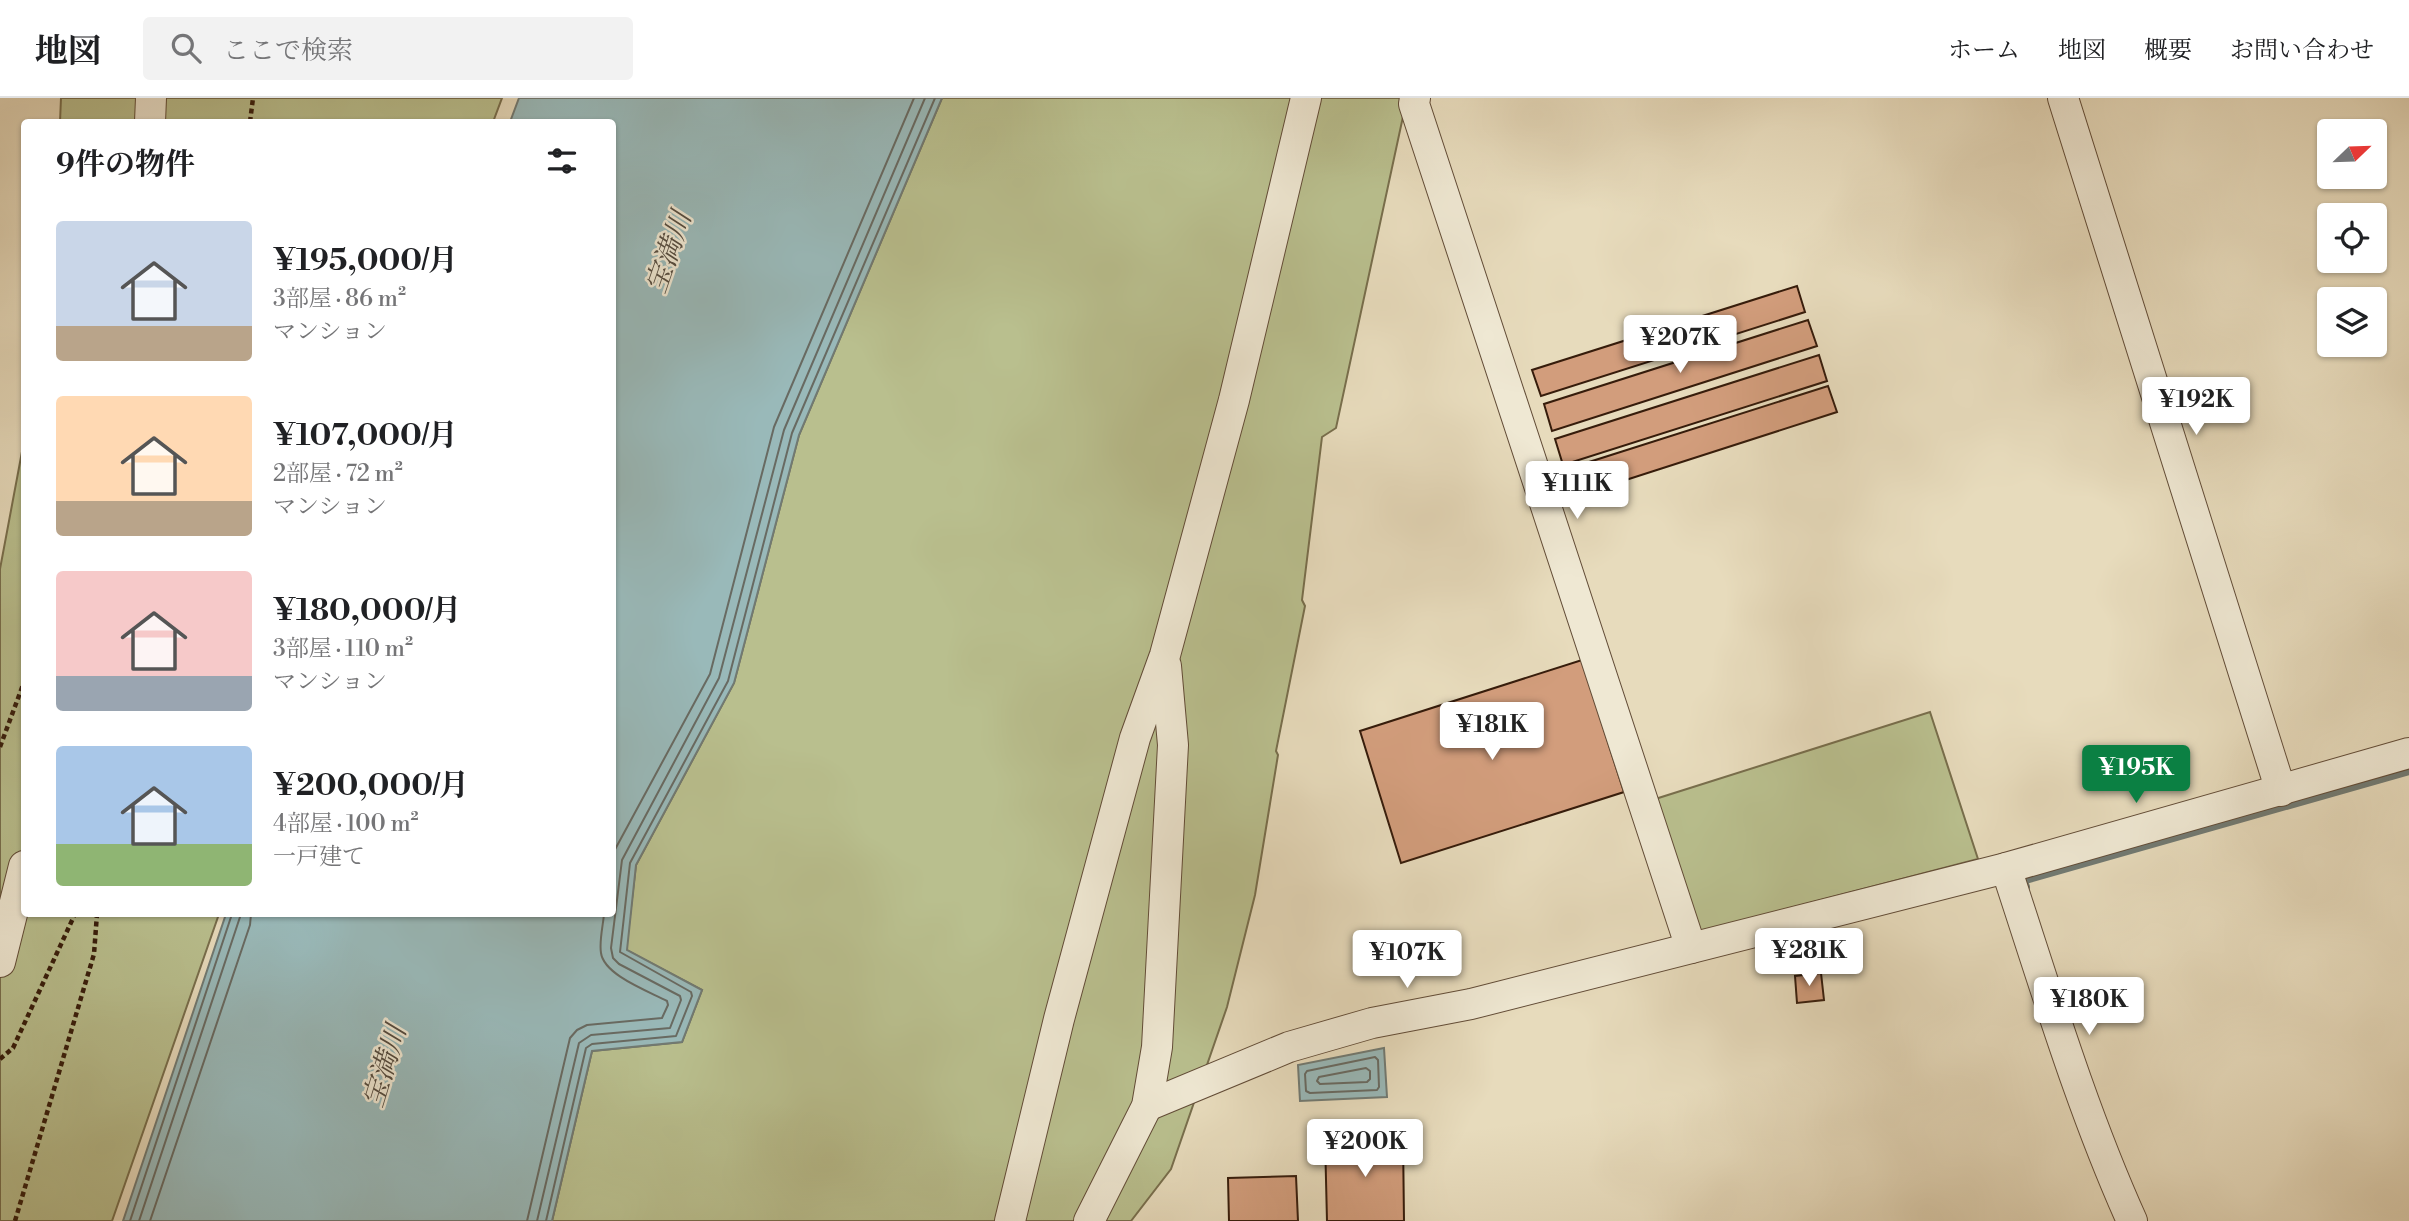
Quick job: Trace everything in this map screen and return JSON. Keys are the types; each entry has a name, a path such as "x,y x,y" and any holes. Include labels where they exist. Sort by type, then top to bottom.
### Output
{"street":[{"path":"150,119 152,98"},
{"path":"1010,1221 1059,1018 1135,738 1165,655 1234,400 1306,98"},
{"path":"1415,98 1414,104 1690,948"},
{"path":"2063,98 2281,791"},
{"path":"1088,1221 1147,1106 1157,1046 1173,745 1165,655"},
{"path":"1147,1106 1289,1047 1360,1026 1471,1004 2006,868 2409,753"},
{"path":"2006,868 2048,997 2112,1177 2133,1221"},
{"path":"0,962 21,878"}],"path":[{"path":"250,119 253,98"},
{"path":"0,747 21,690"},
{"path":"0,1059 13,1048 74,917"},
{"path":"15,1221 94,954 97,917"}],"green space":[{"path":"61,98 502,98 494,119 60,119"},
{"path":"942,98 1407,98 1336,428 1322,437 1302,600 1305,606 1276,751 1278,755 1255,895 1227,1007 1171,1169 1131,1221 552,1221 592,1051 682,1042 702,990 626,950 636,865 734,683 799,435"},
{"path":"21,457 21,917 218,917 112,1221 0,1221 0,569"},
{"path":"1930,712 1978,859 1691,934 1649,801"}],"water":[{"name":"宝満川","path":"519,98 942,98 799,435 734,683 636,865 627,950 702,990 682,1042 592,1051 552,1221 123,1221 225,917 616,917 616,119 511,119"},
{"path":"1384,1048 1387,1097 1300,1101 1298,1065"}],"building":[{"path":"1797,286 1805,312 1541,396 1532,370"},
{"path":"1808,320 1817,346 1552,431 1544,404"},
{"path":"1819,355 1827,381 1563,465 1555,439"},
{"path":"1828,386 1837,412 1573,497 1564,470"},
{"path":"1582,660 1624,792 1401,863 1360,731"},
{"path":"1821,973 1824,1000 1797,1003 1795,976"},
{"path":"1403,1137 1404,1221 1327,1221 1325,1138"},
{"path":"1296,1176 1298,1221 1229,1221 1228,1178"}],"waterway":[{"path":"2025,887 2022,880 2409,770"}]}
